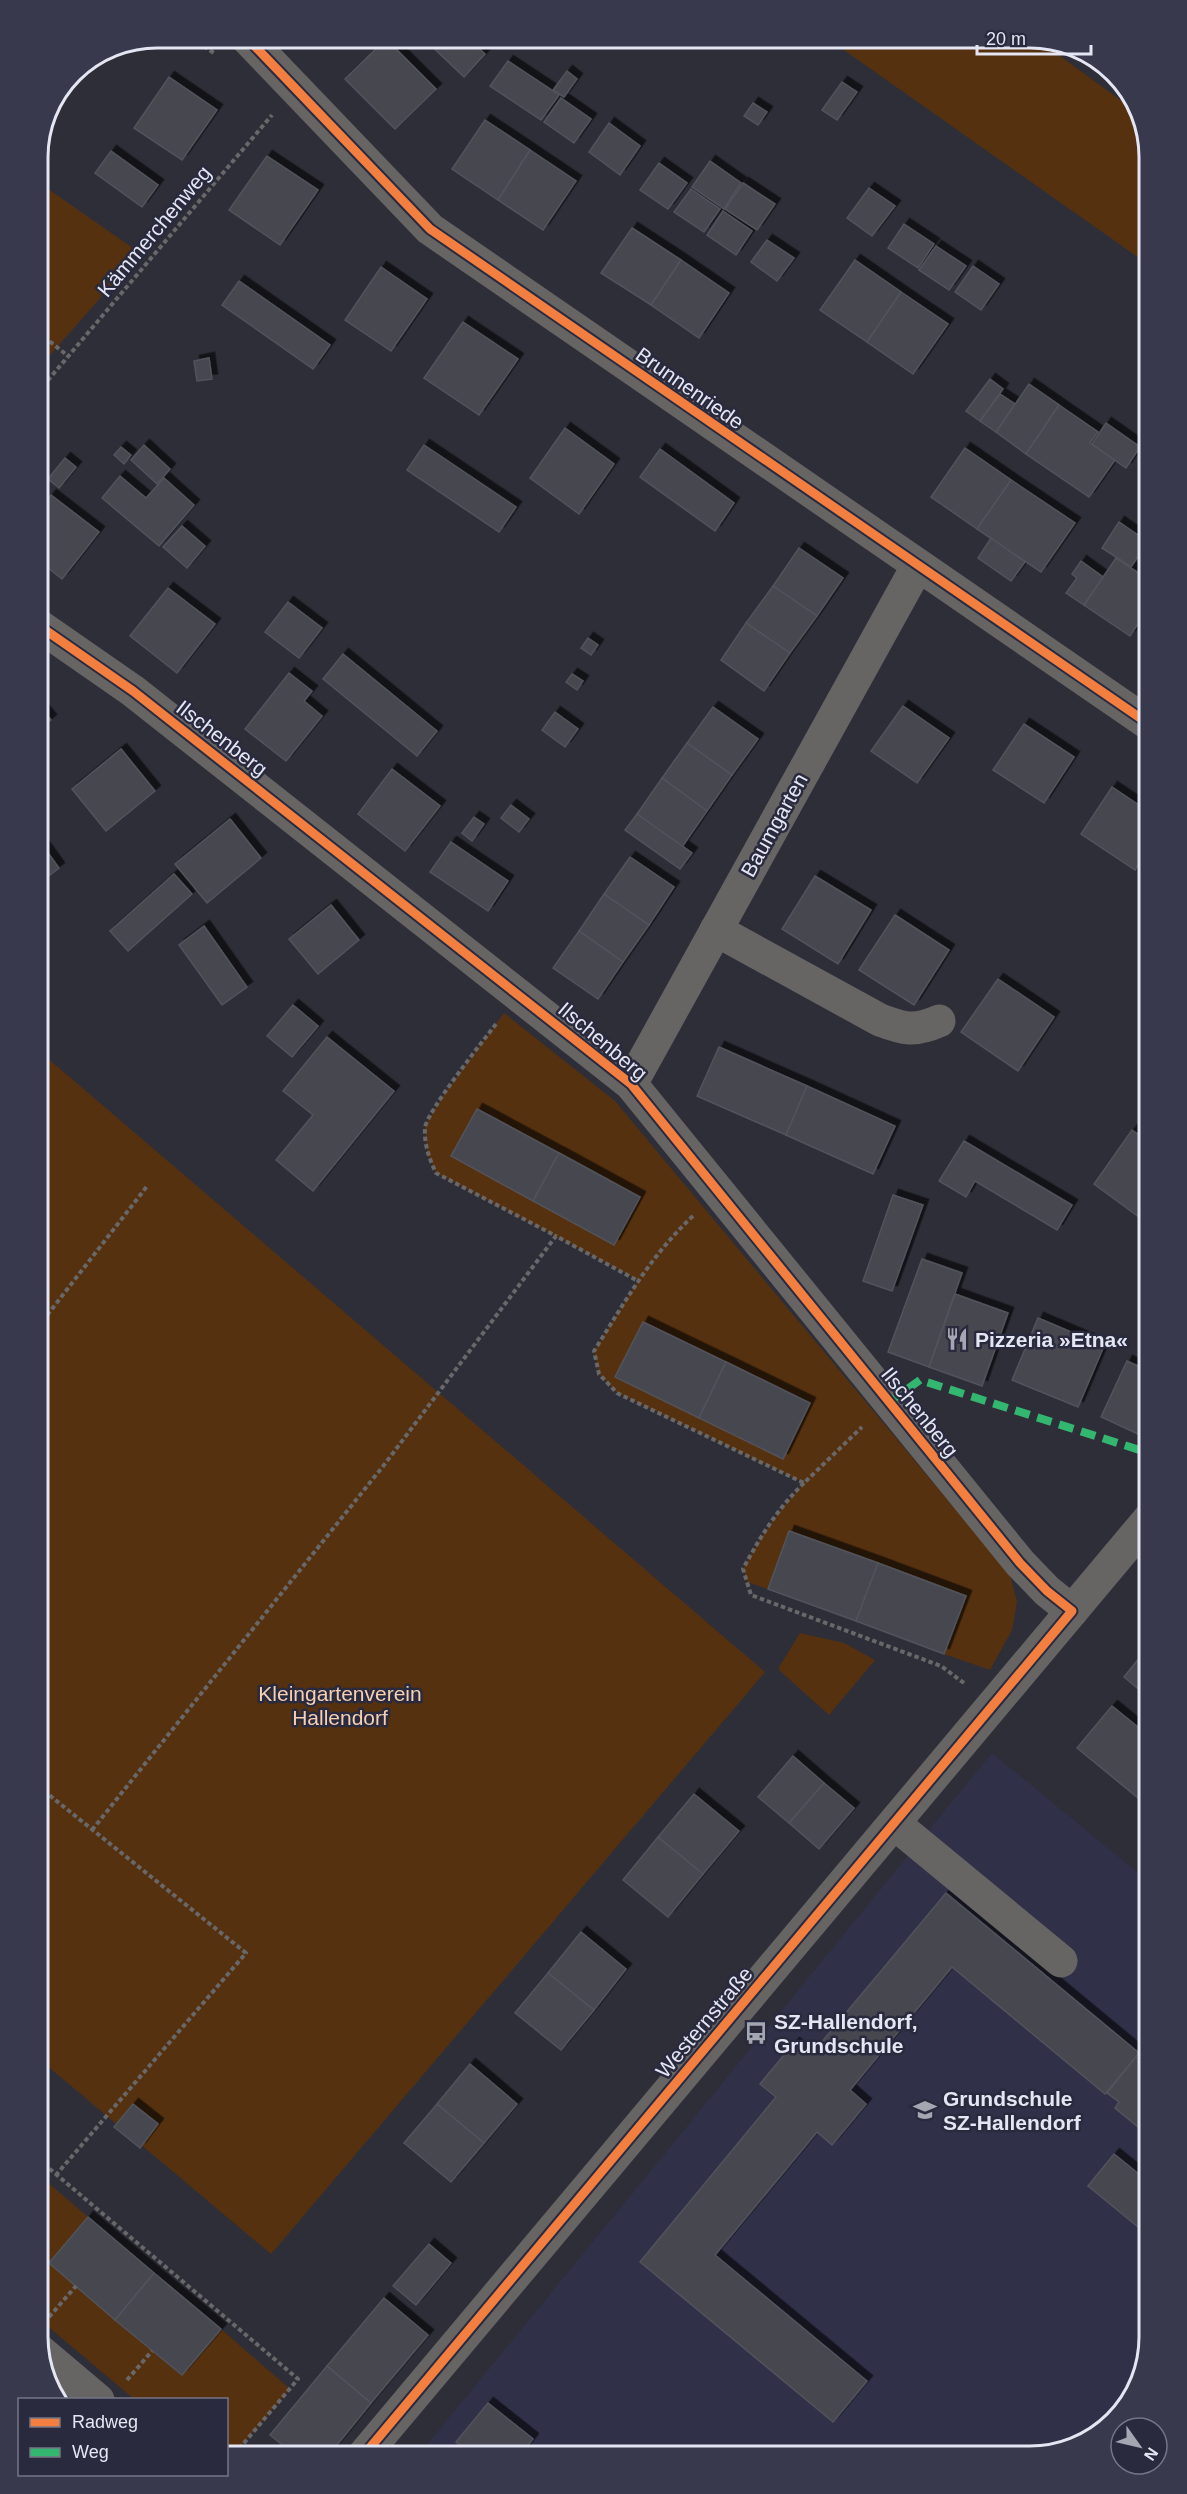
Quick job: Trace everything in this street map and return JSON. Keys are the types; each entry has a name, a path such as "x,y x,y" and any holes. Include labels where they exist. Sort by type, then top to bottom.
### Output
{"street":[{"name":"Brunnenriede","path":"256,48 430,229 917,567 1139,717"},
{"name":"Baumgarten","path":"631,1084 917,567"},
{"name":"Ilschenberg","path":"48,632 133,691 631,1084 1020,1563 1047,1591 1072,1611"},
{"path":"716,930 880,1020 904,1029 923,1028 939,1021"},
{"name":"Westernstraße","path":"371,2446 1139,1531"},
{"path":"895,1824 1061,1961"},
{"path":"48,2342 109,2394"}],"path":[{"path":"48,340 68,356"},
{"path":"497,1023 442,1096 425,1125 427,1154 436,1173 638,1281"},
{"path":"48,1314 148,1185"},
{"path":"720,1194 667,1240 638,1281 594,1351 599,1374 617,1393 804,1483"},
{"path":"92,1830 384,1465 556,1236"},
{"path":"889,1402 790,1497 762,1533 743,1569 751,1595 941,1666 992,1707"},
{"path":"48,1794 246,1953 56,2175"},
{"path":"48,2168 298,2379 241,2446"},
{"path":"48,2328 76,2286"},
{"path":"109,2394 152,2350"}],"shaded area":[{"name":"Grundschule SZ-Hallendorf","path":"992,1753 1139,1874 1139,2344 1137,2358 1121,2398 1102,2419 1072,2438 1051,2444 1030,2446 426,2446"}],"green space":[{"path":"841,48 1037,48 1052,50 1124,102 1131,115 1137,136 1139,157 1139,258"},
{"path":"48,189 140,253 48,355"},
{"path":"504,1013 615,1101 1010,1575 1017,1602 1012,1630 990,1670 944,1654 965,1596 790,1531 768,1589 747,1582 743,1569 756,1545 804,1483 617,1393 599,1374 594,1351 638,1280 436,1173 427,1154 425,1125 443,1096"},
{"name":"Kleingartenverein Hallendorf","path":"48,1059 765,1672 271,2254 48,2066"},
{"path":"800,1633 844,1643 875,1660 829,1715 778,1669"},
{"path":"48,2183 88,2217 49,2263 181,2375 221,2329 290,2389 242,2446 228,2446 228,2398 133,2398 48,2326"}],"building":[{"path":"377,48 395,48 436,89 395,129 345,79"},
{"path":"434,48 478,48 485,54 464,77"},
{"path":"508,61 559,95 541,120 490,86"},
{"path":"567,71 577,79 564,97 553,90"},
{"path":"169,77 217,110 182,160 134,128"},
{"path":"842,82 857,92 837,120 822,110"},
{"path":"561,98 591,119 574,143 544,122"},
{"path":"753,103 767,112 758,125 744,116"},
{"path":"485,120 530,150 498,200 452,169"},
{"path":"609,123 640,146 620,175 589,152"},
{"path":"530,150 576,181 543,230 498,200"},
{"path":"111,151 158,185 142,207 95,173"},
{"path":"267,156 318,190 280,245 229,210"},
{"path":"710,161 741,183 724,209 692,187"},
{"path":"659,163 687,183 668,209 640,190"},
{"path":"743,183 775,204 757,230 725,209"},
{"path":"869,188 895,206 872,236 847,218"},
{"path":"691,189 720,209 704,232 674,212"},
{"path":"723,211 752,231 736,255 707,235"},
{"path":"904,224 934,244 918,268 888,248"},
{"path":"632,228 681,260 651,305 601,273"},
{"path":"767,240 794,258 777,281 751,262"},
{"path":"936,246 966,266 949,290 919,270"},
{"path":"681,260 729,293 699,338 651,305"},
{"path":"855,260 901,292 867,342 820,310"},
{"path":"973,266 999,284 981,310 955,292"},
{"path":"381,267 427,299 391,351 345,320"},
{"path":"239,281 330,345 313,369 222,305"},
{"path":"901,292 948,324 913,374 867,342"},
{"path":"463,322 518,359 479,415 424,378"},
{"path":"209,358 212,379 197,381 194,361"},
{"path":"990,379 1003,389 980,421 966,411"},
{"path":"1029,384 1059,405 1026,454 996,432"},
{"path":"1000,394 1015,404 996,432 980,421"},
{"path":"1059,405 1098,432 1090,443 1115,460 1089,497 1026,454"},
{"path":"1106,423 1139,448 1126,468 1092,444"},
{"path":"565,428 614,464 579,514 530,478"},
{"path":"144,445 170,469 157,484 131,460"},
{"path":"424,445 516,507 499,532 407,470"},
{"path":"121,447 131,455 124,464 114,455"},
{"path":"965,448 1011,480 977,529 931,497"},
{"path":"660,449 734,503 715,531 640,477"},
{"path":"65,458 76,467 59,488 48,479"},
{"path":"120,476 146,498 164,478 194,505 159,546 102,498"},
{"path":"1011,480 1075,523 1041,572 977,529"},
{"path":"51,495 99,532 62,579 48,568 48,499"},
{"path":"1119,522 1139,536 1139,555 1131,567 1102,548"},
{"path":"182,526 205,546 187,568 163,547"},
{"path":"991,538 1025,562 1011,581 978,558"},
{"path":"799,548 843,578 817,616 773,586"},
{"path":"1116,558 1139,573 1139,622 1130,636 1084,605"},
{"path":"1081,561 1103,577 1084,605 1066,593 1077,578 1072,574"},
{"path":"773,586 817,616 790,653 746,623"},
{"path":"168,588 215,624 177,673 130,636"},
{"path":"288,602 322,628 299,658 265,632"},
{"path":"746,623 790,653 764,691 721,660"},
{"path":"588,638 598,645 591,655 581,648"},
{"path":"343,654 437,731 417,756 323,679"},
{"path":"289,673 312,691 304,701 322,716 286,761 245,729"},
{"path":"572,674 583,681 577,690 566,682"},
{"path":"903,706 949,738 917,783 871,751"},
{"path":"713,707 758,739 732,775 687,743"},
{"path":"555,712 578,729 565,747 542,730"},
{"path":"1024,724 1074,757 1044,803 993,770"},
{"path":"687,743 732,775 707,811 662,778"},
{"path":"121,749 155,791 106,831 72,789"},
{"path":"392,769 440,806 405,851 358,814"},
{"path":"662,778 707,811 682,847 637,814"},
{"path":"1112,787 1139,805 1139,864 1135,870 1081,834"},
{"path":"511,805 529,819 519,832 501,818"},
{"path":"637,814 692,853 680,869 625,830"},
{"path":"474,817 484,824 472,841 462,833"},
{"path":"230,819 261,858 207,903 175,864"},
{"path":"451,842 508,881 488,911 430,872"},
{"path":"48,853 59,868 48,876"},
{"path":"630,857 674,887 649,925 604,894"},
{"path":"174,874 192,894 128,951 110,931"},
{"path":"815,876 871,910 838,964 782,929"},
{"path":"604,894 649,925 623,962 579,931"},
{"path":"331,905 359,940 318,974 289,939"},
{"path":"895,915 949,950 914,1005 859,970"},
{"path":"204,926 247,987 222,1005 179,945"},
{"path":"579,931 623,962 598,999 553,968"},
{"path":"998,979 1054,1017 1018,1071 961,1032"},
{"path":"293,1005 318,1026 292,1057 267,1036"},
{"path":"327,1037 394,1091 313,1191 276,1160 313,1115 283,1091"},
{"path":"719,1047 807,1086 786,1135 697,1096"},
{"path":"807,1086 895,1126 873,1174 786,1135"},
{"path":"477,1109 559,1153 533,1201 451,1156"},
{"path":"1132,1130 1139,1135 1139,1217 1094,1184"},
{"path":"964,1141 1072,1205 1057,1230 975,1181 966,1197 939,1181"},
{"path":"559,1153 640,1197 614,1245 533,1201"},
{"path":"893,1195 923,1205 892,1291 863,1281"},
{"path":"922,1259 962,1273 929,1367 888,1352"},
{"path":"955,1294 1008,1313 982,1386 929,1367"},
{"path":"1038,1318 1104,1346 1078,1407 1012,1380"},
{"path":"643,1322 726,1362 699,1418 615,1377"},
{"path":"1127,1361 1139,1366 1139,1434 1101,1417"},
{"path":"726,1362 810,1403 783,1459 699,1418"},
{"path":"789,1531 878,1563 856,1621 768,1589"},
{"path":"878,1563 966,1596 944,1654 856,1621"},
{"path":"1139,1658 1139,1690 1124,1677"},
{"path":"1112,1706 1139,1728 1139,1799 1077,1748"},
{"path":"793,1756 824,1783 789,1823 758,1797"},
{"path":"824,1783 854,1808 819,1849 789,1823"},
{"path":"694,1794 739,1831 703,1874 658,1837"},
{"path":"658,1837 703,1874 668,1917 623,1880"},
{"path":"946,1893 1139,2053 1105,2094 952,1967 850,2090 866,2104 832,2145 817,2132 715,2255 867,2381 833,2422 640,2262 776,2097 760,2084 794,2043 810,2056"},
{"path":"581,1932 626,1969 594,2010 548,1973"},
{"path":"548,1973 594,2010 561,2050 515,2013"},
{"path":"1136,2057 1139,2059 1139,2128 1115,2108 1119,2102 1107,2093"},
{"path":"470,2064 517,2104 484,2143 437,2104"},
{"path":"133,2104 158,2124 140,2148 114,2127"},
{"path":"437,2104 484,2143 451,2182 404,2143"},
{"path":"1114,2154 1139,2174 1139,2228 1088,2186"},
{"path":"88,2217 154,2273 115,2320 49,2263"},
{"path":"429,2244 451,2263 416,2305 393,2286"},
{"path":"154,2273 221,2329 182,2375 115,2320"},
{"path":"384,2298 428,2335 371,2403 327,2366"},
{"path":"327,2366 371,2403 336,2446 284,2446 270,2435"},
{"path":"488,2403 533,2439 528,2446 461,2446 456,2442"}],"marked path":[{"path":"889,1402 920,1380 1139,1450"}],"cycle path":[{"path":"257,48 430,229 1139,717"},
{"path":"48,632 133,691 631,1084 1020,1563 1047,1591 1072,1611 371,2446"}],"place":[{"name":"Pizzeria »Etna«","path":"957,1339"},
{"name":"SZ-Hallendorf, Grundschule","path":"756,2033"},
{"name":"Grundschule SZ-Hallendorf","path":"925,2110"}]}
